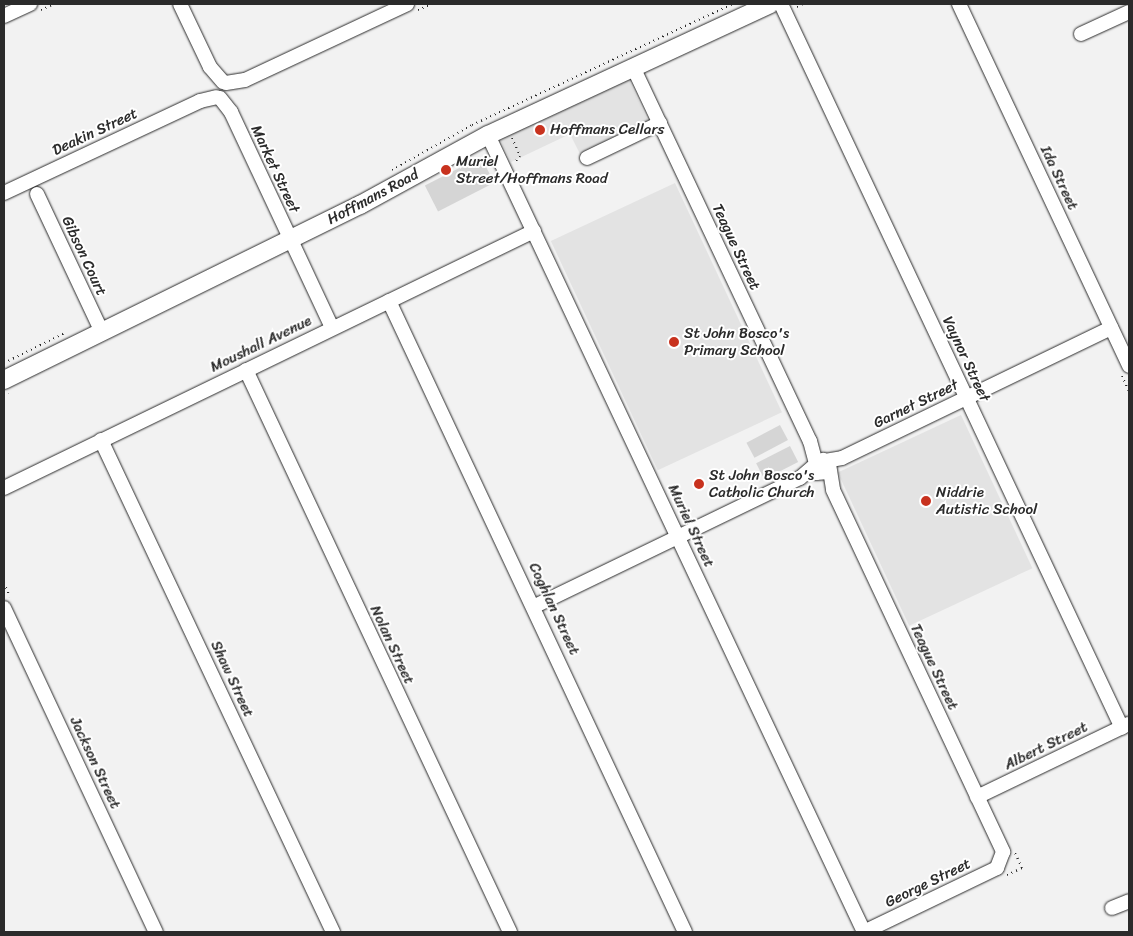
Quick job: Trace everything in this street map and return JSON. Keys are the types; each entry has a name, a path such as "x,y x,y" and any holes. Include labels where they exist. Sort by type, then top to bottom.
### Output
{"main road":[{"name":"Hoffmans Road","path":"4,380 290,240 488,134 633,67 758,6"}],"street":[{"path":"4,16 30,4"},
{"name":"Market Street","path":"180,4 332,328"},
{"path":"222,90 407,4"},
{"name":"Vaynor Street","path":"781,4 967,398 1126,726"},
{"name":"Ida Street","path":"959,4 1111,328 1125,348 1129,366"},
{"path":"1081,34 1129,12"},
{"name":"Teague Street","path":"633,67 977,797 1009,855"},
{"name":"Deakin Street","path":"4,193 222,90"},
{"path":"586,158 660,123"},
{"name":"Muriel Street","path":"488,134 864,932"},
{"name":"Gibson Court","path":"37,194 102,332"},
{"name":"Moushall Avenue","path":"4,488 534,231"},
{"name":"Coghlan Street","path":"389,301 535,606 686,932"},
{"name":"Garnet Street","path":"535,606 1111,328"},
{"name":"Nolan Street","path":"246,370 510,932"},
{"name":"Shaw Street","path":"101,440 333,932"},
{"name":"Jackson Street","path":"4,608 156,932"},
{"name":"Albert Street","path":"977,797 1126,726"},
{"name":"George Street","path":"864,932 998,868 1009,855"},
{"path":"1112,908 1129,901"}],"path":[{"path":"4,363 69,331"},
{"path":"1004,876 1022,868 1009,855"}],"shaded area":[{"path":"627,76 649,123 581,156 570,134 511,162 499,137"},
{"path":"481,157 494,183 438,211 425,186"},
{"name":"St John Bosco's Primary School","path":"675,183 782,412 658,470 551,241"},
{"name":"Niddrie Autistic School","path":"961,415 1032,568 909,626 838,472"},
{"path":"780,425 788,440 754,458 746,443"},
{"path":"790,446 798,462 764,479 756,463"}],"place":[{"name":"Hoffmans Cellars","path":"540,130"},
{"name":"Muriel Street/Hoffmans Road","path":"446,170"},
{"name":"St John Bosco's Primary School","path":"674,342"},
{"name":"St John Bosco's Catholic Church","path":"699,484"},
{"name":"Niddrie Autistic School","path":"926,501"}]}
